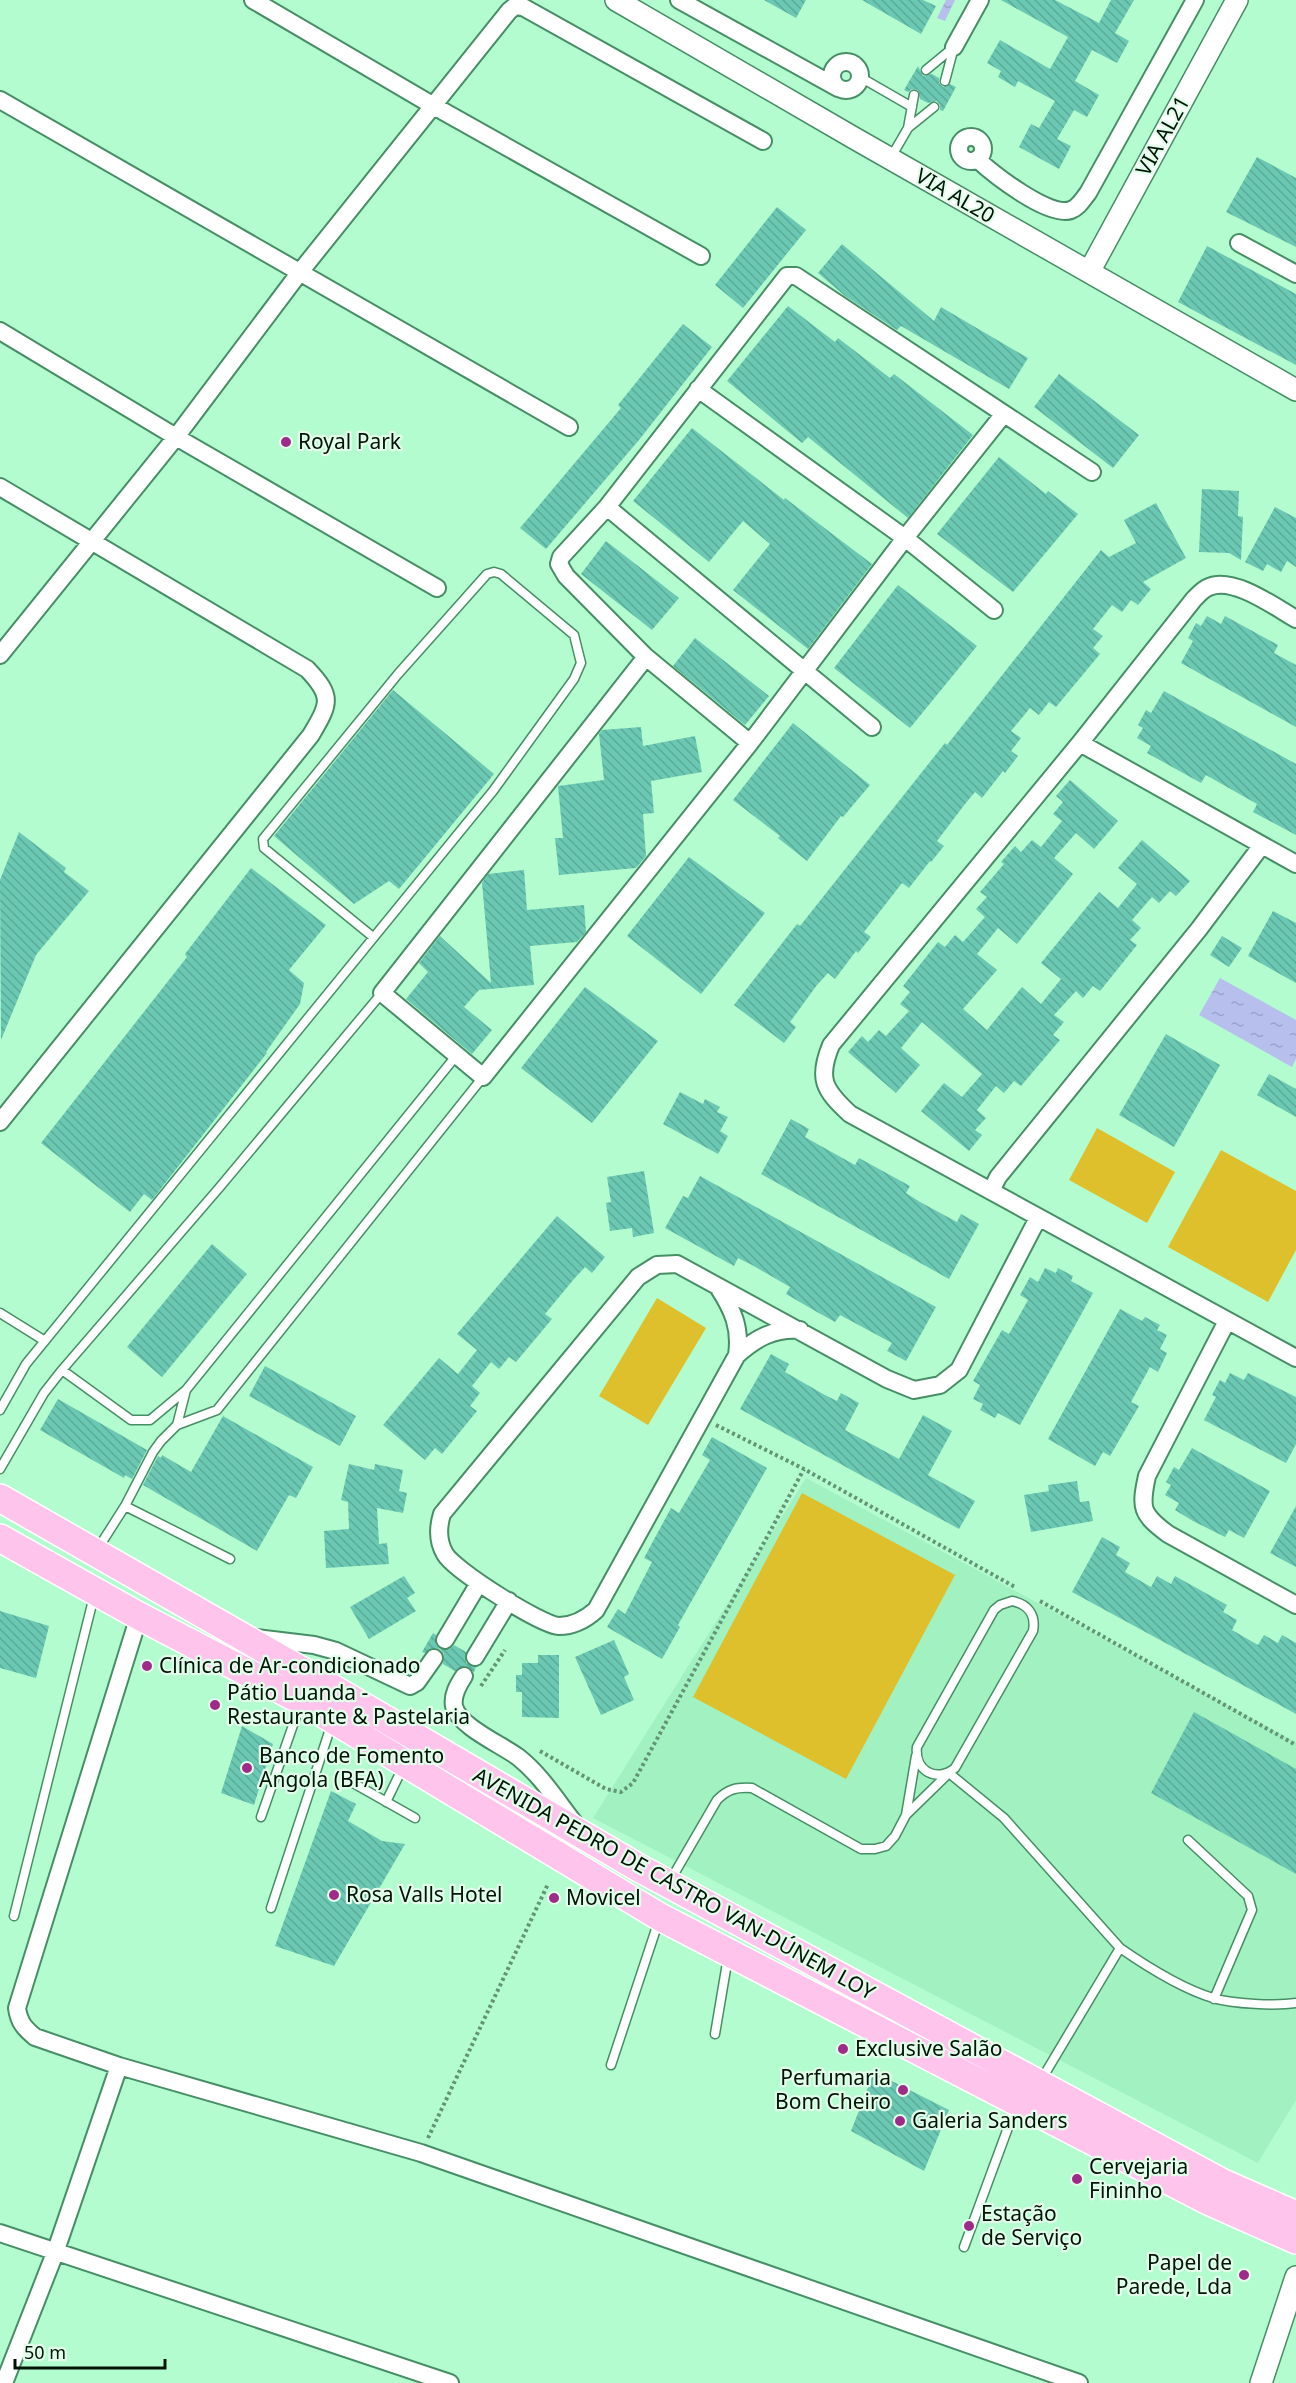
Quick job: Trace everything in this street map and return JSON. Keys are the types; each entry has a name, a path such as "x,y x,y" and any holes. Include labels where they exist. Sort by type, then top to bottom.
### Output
{"highway":[{"name":"AVENIDA PEDRO DE CASTRO VAN-DÚNEM LOY","path":"0,1498 669,1884 1221,2182 1296,2215"},
{"name":"AVENIDA PEDRO DE CASTRO VAN-DÚNEM LOY","path":"0,1538 139,1616 302,1701 660,1917 1208,2201 1296,2240"}],"street":[{"path":"254,0 432,105 701,256"},
{"name":"VIA AL20","path":"616,0 1296,390"},
{"path":"680,0 838,88 852,89 860,77 858,68 850,63 841,63 834,69 810,71"},
{"path":"954,47 980,0"},
{"path":"977,159 997,176 1054,210 1071,210 1079,205 1088,193 1195,0"},
{"name":"VIA AL21","path":"1089,272 1237,0"},
{"path":"0,656 176,437 300,272 432,105 515,6 523,7 763,141"},
{"path":"834,69 833,81 838,88"},
{"path":"0,100 570,427"},
{"path":"1239,243 1296,274"},
{"path":"750,743 646,657 562,571 559,564 561,557 607,507 780,283 788,276 796,276 1092,472"},
{"path":"0,331 176,437 437,588"},
{"path":"698,389 905,538 994,610"},
{"path":"646,657 382,993 483,1077 750,743 905,538 1003,415"},
{"path":"0,487 307,669 319,681 327,698 326,710 311,735 0,1122"},
{"path":"607,507 873,727"},
{"path":"1296,619 1242,589 1226,584 1209,587 1194,599 1174,621 1080,743 831,1045 823,1063 824,1082 831,1097 850,1114 1296,1358"},
{"path":"1080,743 1296,864"},
{"path":"991,1191 998,1177 1199,928 1262,845"},
{"path":"800,1329 783,1329 767,1334 752,1341 737,1355 596,1610 584,1620 557,1626 544,1621 479,1583 450,1562 444,1552 439,1526 442,1514 638,1277 657,1265 677,1264 800,1329 887,1379 914,1390 940,1385 959,1370 1038,1218"},
{"path":"717,1286 730,1306 737,1325 739,1339 737,1355"},
{"path":"1227,1321 1147,1476 1142,1500 1149,1520 1168,1534 1296,1605"},
{"path":"445,1640 479,1583"},
{"path":"475,1657 509,1601"},
{"path":"139,1616 17,2008 24,2027 35,2037 119,2066 421,2153 1079,2383"},
{"path":"240,1636 314,1645 336,1651 410,1686 417,1682 434,1658"},
{"path":"464,1676 456,1689 455,1696 454,1707 460,1717 516,1756 534,1772 584,1836"},
{"path":"4,2383 55,2253 119,2066"},
{"path":"0,2233 450,2383"},
{"path":"1261,2383 1296,2277"}],"lane":[{"path":"926,70 954,47"},
{"path":"945,81 954,47"},
{"path":"860,77 912,107"},
{"path":"890,159 908,128 914,96"},
{"path":"908,128 934,106"},
{"path":"0,1410 26,1364 493,792 574,680 581,663 574,635 501,574 494,572 487,574 391,683 262,839 264,848 373,937"},
{"path":"0,1469 44,1393 382,993"},
{"path":"62,1371 131,1420 150,1420 186,1390 456,1056"},
{"path":"177,1425 217,1410 483,1077"},
{"path":"0,1313 45,1341"},
{"path":"95,1553 125,1506 153,1452 177,1425 186,1390"},
{"path":"125,1506 230,1559"},
{"path":"14,1916 96,1590"},
{"path":"669,1884 717,1800 727,1790 740,1787 752,1788 861,1849 886,1846 895,1836 906,1815 955,1768 1033,1631 1033,1616 1025,1605 1012,1601 994,1610 920,1740 906,1815"},
{"path":"261,1817 302,1701"},
{"path":"271,1908 333,1719"},
{"path":"916,1755 918,1762 928,1773 935,1775 949,1773 1004,1818 1120,1948 1138,1961 1214,1999 1280,2006 1296,2003"},
{"path":"386,1802 406,1762"},
{"path":"346,1779 415,1818"},
{"path":"1188,1840 1248,1896 1252,1910 1214,1999"},
{"path":"612,2065 660,1917"},
{"path":"1039,2084 1120,1948"},
{"path":"715,2034 729,1953"},
{"path":"964,2247 1018,2103"}],"path":[{"path":"703,1418 804,1469 1019,1589"},
{"path":"534,1747 606,1789 621,1792 633,1783 804,1469"},
{"path":"1040,1601 1296,1744"},
{"path":"476,1694 505,1650"},
{"path":"421,2153 548,1884"}],"shaded area":[{"path":"1097,1128 1175,1172 1147,1223 1069,1180"},
{"path":"1221,1150 1296,1191 1296,1250 1268,1302 1168,1247"},
{"path":"657,1298 706,1328 648,1425 599,1396"},
{"path":"806,1478 1296,1742 1296,2100 1258,2163 593,1818"},
{"path":"802,1493 955,1575 846,1779 693,1697"}],"water":[{"path":"946,0 955,0 945,21 937,18"},
{"path":"1220,978 1296,1020 1296,1059 1292,1067 1199,1015"}],"building":[{"path":"764,0 806,0 796,18"},
{"path":"862,0 923,0 936,6 921,34"},
{"path":"1001,0 1055,0 1099,23 1111,0 1134,0 1115,33 1129,41 1117,63 1092,50 1075,81 1099,95 1087,117 1074,110 1057,139 1071,146 1059,169 1019,147 1031,124 1039,128 1055,101 1018,81 1015,87 998,77 1001,71 987,63 1000,40 1050,69 1068,37"},
{"path":"918,66 923,76 932,74 939,78 939,83 943,87 950,84 956,87 943,111 940,110 937,101 928,103 920,99 918,90 912,89 908,92 904,90"},
{"path":"1257,157 1296,178 1296,247 1226,212"},
{"path":"777,207 806,230 743,308 715,285"},
{"path":"842,244 934,321 941,307 1028,358 1009,389 901,326 897,330 845,296 818,273"},
{"path":"1207,246 1296,294 1296,365 1178,302"},
{"path":"788,306 835,342 838,338 890,378 894,374 973,435 908,518 808,437 802,443 727,381"},
{"path":"683,324 712,347 639,440 546,549 520,528 621,408 618,405"},
{"path":"1059,374 1139,435 1113,468 1034,407"},
{"path":"692,428 784,500 785,498 872,564 808,649 733,590 770,544 743,521 709,562 633,501"},
{"path":"999,457 1046,494 1048,491 1078,514 1013,592 937,534"},
{"path":"1202,489 1239,491 1238,516 1243,517 1241,560 1229,553 1199,552"},
{"path":"1156,503 1186,558 1143,582 1151,589 1138,605 1131,600 1122,612 1112,605 1093,629 1103,636 1093,648 1100,654 1056,707 1049,702 1039,715 1030,708 1011,731 1021,738 1011,751 1018,756 982,798 975,792 965,804 937,841 944,846 909,888 902,883 864,932 871,937 858,953 856,951 835,979 828,973 817,985 790,1022 796,1027 784,1043 734,1005 797,924 800,926 945,743 947,745 1101,550 1109,557 1136,543 1124,520"},
{"path":"1275,507 1296,518 1296,567 1287,561 1281,572 1267,564 1263,571 1245,562"},
{"path":"606,541 679,598 652,630 581,574"},
{"path":"898,585 977,646 910,728 834,668"},
{"path":"1207,616 1221,624 1225,616 1278,645 1274,653 1296,665 1296,727 1181,663 1193,641 1188,638 1196,623 1201,626"},
{"path":"695,638 769,696 745,725 673,666"},
{"path":"393,690 494,774 399,889 389,881 354,904 274,836"},
{"path":"1164,691 1296,764 1296,835 1253,812 1257,804 1206,775 1201,783 1147,753 1151,746 1137,738 1143,728 1138,725 1146,710 1151,713"},
{"path":"793,723 870,785 843,817 841,816 807,861 778,838 780,836 733,800"},
{"path":"641,727 643,746 695,736 702,772 651,781 654,813 643,814 646,856 636,868 559,875 555,838 563,838 558,786 604,780 599,734 602,730"},
{"path":"1070,780 1118,821 1094,849 1076,833 1054,858 1073,874 1017,944 998,928 977,954 997,970 963,1009 987,1030 1022,987 1041,1004 1061,979 1041,963 1099,892 1118,908 1137,884 1118,868 1142,840 1190,881 1176,896 1170,891 1159,903 1152,897 1132,920 1141,928 1130,940 1137,945 1100,991 1093,986 1083,998 1076,991 1054,1015 1064,1022 1053,1035 1060,1040 1021,1086 1014,1081 1004,1093 996,1086 977,1110 986,1118 975,1130 982,1135 969,1151 921,1111 944,1083 962,1097 982,1074 922,1022 901,1048 920,1065 896,1093 848,1052 862,1036 868,1042 879,1030 886,1036 909,1011 900,1004 910,992 903,986 938,942 945,947 955,935 963,942 985,917 976,909 987,897 980,892 1004,864 1001,862 1015,846 1021,852 1032,840 1041,847 1062,821 1053,814 1063,802 1056,796"},
{"path":"19,832 66,868 64,872 89,891 36,955 1,1040 0,880"},
{"path":"689,857 765,913 701,994 627,936"},
{"path":"251,868 326,925 289,970 304,983 300,1004 267,1053 152,1200 144,1194 130,1212 41,1143 187,957 185,954"},
{"path":"524,870 527,910 584,905 586,932 577,942 530,946 534,985 479,990 464,1007 492,1030 472,1054 406,999 428,972 419,963 440,936 491,983 482,883 488,874"},
{"path":"1273,911 1296,923 1296,983 1248,956"},
{"path":"1222,936 1242,948 1229,967 1210,955"},
{"path":"585,987 658,1041 592,1123 521,1068"},
{"path":"1166,1034 1220,1065 1174,1147 1119,1115"},
{"path":"1269,1074 1296,1089 1296,1117 1257,1095"},
{"path":"680,1092 703,1104 705,1099 720,1107 717,1112 728,1117 720,1131 728,1136 718,1154 663,1124"},
{"path":"791,1119 809,1129 805,1137 819,1145 855,1165 859,1158 910,1186 906,1193 920,1202 957,1222 961,1214 979,1224 949,1279 761,1174"},
{"path":"644,1171 654,1233 633,1237 632,1228 610,1231 606,1203 611,1202 607,1177"},
{"path":"700,1176 936,1307 906,1361 887,1351 892,1343 840,1315 835,1322 817,1312 786,1294 790,1287 752,1265 738,1258 734,1266 665,1228 683,1196 688,1198"},
{"path":"557,1216 605,1257 592,1273 585,1267 574,1279 545,1314 552,1319 516,1362 509,1357 499,1369 491,1362 472,1386 480,1393 470,1406 477,1411 442,1454 435,1448 425,1460 383,1425 439,1358 458,1374 477,1350 457,1334"},
{"path":"212,1244 247,1274 162,1377 127,1347"},
{"path":"1045,1268 1056,1273 1058,1268 1073,1276 1071,1281 1093,1293 1020,1425 998,1413 995,1418 980,1410 983,1404 973,1399 980,1385 973,1381 1002,1330 1009,1334 1028,1300 1020,1295 1030,1277 1038,1282"},
{"path":"1120,1309 1142,1321 1145,1317 1160,1325 1157,1330 1167,1335 1160,1349 1167,1353 1158,1372 1150,1367 1131,1402 1139,1406 1110,1456 1103,1452 1095,1466 1048,1439"},
{"path":"771,1354 789,1364 785,1372 823,1394 837,1401 841,1393 859,1403 845,1430 899,1459 923,1415 952,1431 928,1475 975,1501 959,1529 740,1409"},
{"path":"265,1366 356,1416 340,1446 249,1396"},
{"path":"1230,1373 1244,1380 1248,1373 1296,1397 1296,1444 1286,1463 1204,1420 1216,1397 1212,1395 1220,1380 1225,1383"},
{"path":"58,1399 147,1450 132,1479 125,1475 124,1478 40,1430"},
{"path":"223,1416 313,1467 296,1498 289,1495 257,1551 143,1485 158,1456 161,1458 162,1455 191,1472"},
{"path":"712,1437 767,1468 678,1625 680,1627 662,1659 607,1627 618,1609 625,1614 652,1562 644,1558 671,1508 679,1513 710,1460 702,1455"},
{"path":"1192,1448 1270,1491 1244,1538 1229,1530 1225,1537 1193,1521 1175,1510 1179,1503 1165,1495 1171,1485 1166,1482 1174,1467 1179,1470"},
{"path":"349,1464 374,1470 375,1464 403,1470 399,1491 407,1493 403,1513 377,1508 379,1544 387,1543 389,1564 326,1568 324,1531 349,1529 348,1502 341,1500"},
{"path":"1077,1481 1080,1502 1089,1501 1093,1521 1031,1532 1024,1495 1049,1491 1048,1485"},
{"path":"1296,1506 1296,1567 1270,1553"},
{"path":"1102,1537 1120,1547 1116,1555 1130,1563 1125,1572 1151,1587 1157,1576 1171,1584 1175,1576 1227,1605 1223,1612 1237,1620 1232,1630 1258,1645 1264,1635 1278,1643 1282,1635 1296,1643 1296,1714 1072,1592"},
{"path":"404,1576 415,1593 407,1598 416,1611 369,1639 350,1607"},
{"path":"0,1611 49,1626 36,1678 0,1668"},
{"path":"433,1633 436,1635 436,1645 440,1649 434,1648 425,1653 422,1652"},
{"path":"614,1640 629,1674 624,1677 634,1700 601,1715 575,1657"},
{"path":"454,1645 466,1652 466,1663 476,1667 474,1672 465,1666 455,1671 443,1664 444,1654 440,1649 450,1649"},
{"path":"538,1655 559,1655 559,1718 522,1717 522,1692 516,1692 516,1675 522,1675 522,1663 538,1663"},
{"path":"1194,1712 1296,1769 1296,1874 1151,1793"},
{"name":"Banco de Fomento Angola (BFA)","path":"242,1726 273,1744 254,1805 221,1793"},
{"name":"Rosa Valls Hotel","path":"331,1791 356,1804 348,1821 382,1841 405,1844 334,1966 275,1946"},
{"name":"Galeria Sanders","path":"874,2072 949,2110 924,2171 851,2131"}],"place":[{"name":"Royal Park","path":"286,442"},
{"name":"Clínica de Ar-condicionado","path":"147,1666"},
{"name":"Pátio Luanda - Restaurante & Pastelaria","path":"215,1705"},
{"name":"Banco de Fomento Angola (BFA)","path":"247,1768"},
{"name":"Rosa Valls Hotel","path":"334,1895"},
{"name":"Movicel","path":"554,1898"},
{"name":"Exclusive Salão","path":"843,2049"},
{"name":"Perfumaria Bom Cheiro","path":"903,2090"},
{"name":"Galeria Sanders","path":"900,2121"},
{"name":"Cervejaria Fininho","path":"1077,2179"},
{"name":"Estação de Serviço","path":"969,2226"},
{"name":"Papel de Parede, Lda","path":"1244,2275"}]}
